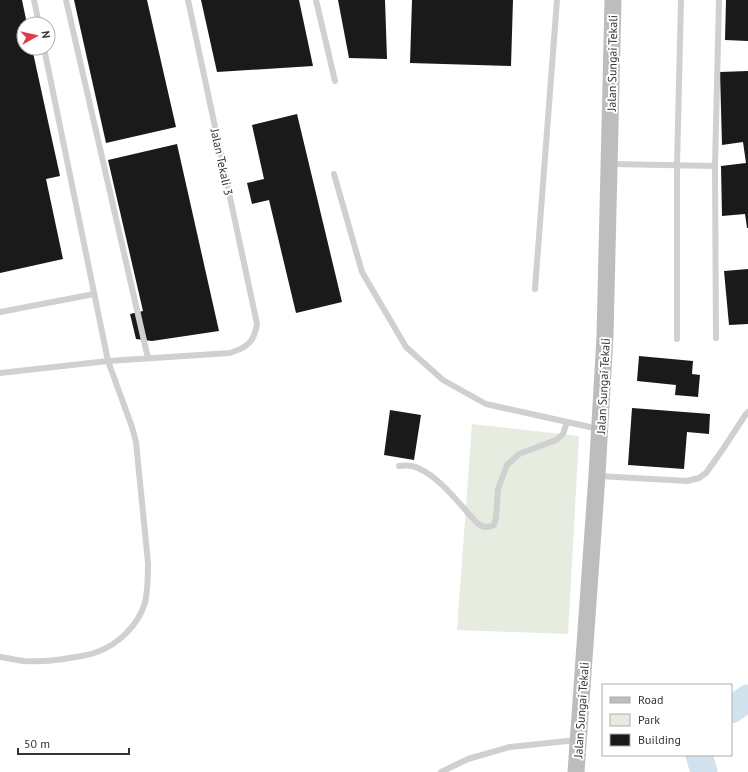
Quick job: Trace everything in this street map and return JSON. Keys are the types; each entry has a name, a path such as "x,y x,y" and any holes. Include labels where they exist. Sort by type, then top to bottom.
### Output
{"street":[{"name":"Jalan Sungai Tekali","path":"576,772 597,476 605,336 613,0"}],"lane":[{"path":"34,0 37,16"},
{"path":"0,373 148,358 66,0"},
{"name":"Jalan Tekali 3","path":"148,358 230,353 243,349 250,343 255,334 257,324 188,0"},
{"path":"316,0 335,81"},
{"path":"535,289 557,0"},
{"path":"677,339 677,165 681,0"},
{"path":"716,338 715,166 719,0"},
{"path":"0,657 25,661 41,661 84,656 98,652 113,644 126,634 134,625 145,603 148,577 148,563 136,442 108,361 46,56"},
{"path":"609,164 715,166"},
{"path":"334,174 362,272 406,347 443,380 486,404 600,430"},
{"path":"0,312 94,294"},
{"path":"597,476 687,480 698,478 706,473 748,412"},
{"path":"399,466 409,465 417,467 436,480 477,523 488,528 494,525 496,518 498,489 507,465 519,454 556,440 563,434 567,422"},
{"path":"441,772 468,759 510,747 578,740"}],"green space":[{"path":"472,424 579,436 568,634 457,630"}],"building":[{"path":"0,0 22,0 25,16 16,16 16,56 34,56 60,176 46,179 63,259 0,273"},
{"path":"74,0 147,0 176,127 106,143"},
{"path":"201,0 299,0 313,66 217,72"},
{"path":"338,0 385,0 387,59 349,58"},
{"path":"412,0 513,0 511,66 410,63"},
{"path":"726,0 748,0 748,41 725,40"},
{"path":"748,71 747,228 745,214 722,216 721,166 746,163 743,142 722,145 720,72"},
{"path":"297,114 342,302 296,313 269,200 252,204 247,183 264,179 252,125"},
{"path":"177,144 219,331 152,341 136,339 130,314 143,311 108,160"},
{"path":"748,269 748,324 729,325 724,271"},
{"path":"639,356 693,361 692,374 700,375 698,397 675,395 676,385 637,381"},
{"path":"632,408 710,414 709,434 687,432 684,469 628,465"},
{"path":"390,410 421,415 414,460 384,455"}],"waterway":[{"path":"732,709 748,698"},
{"path":"699,756 704,772"}]}
